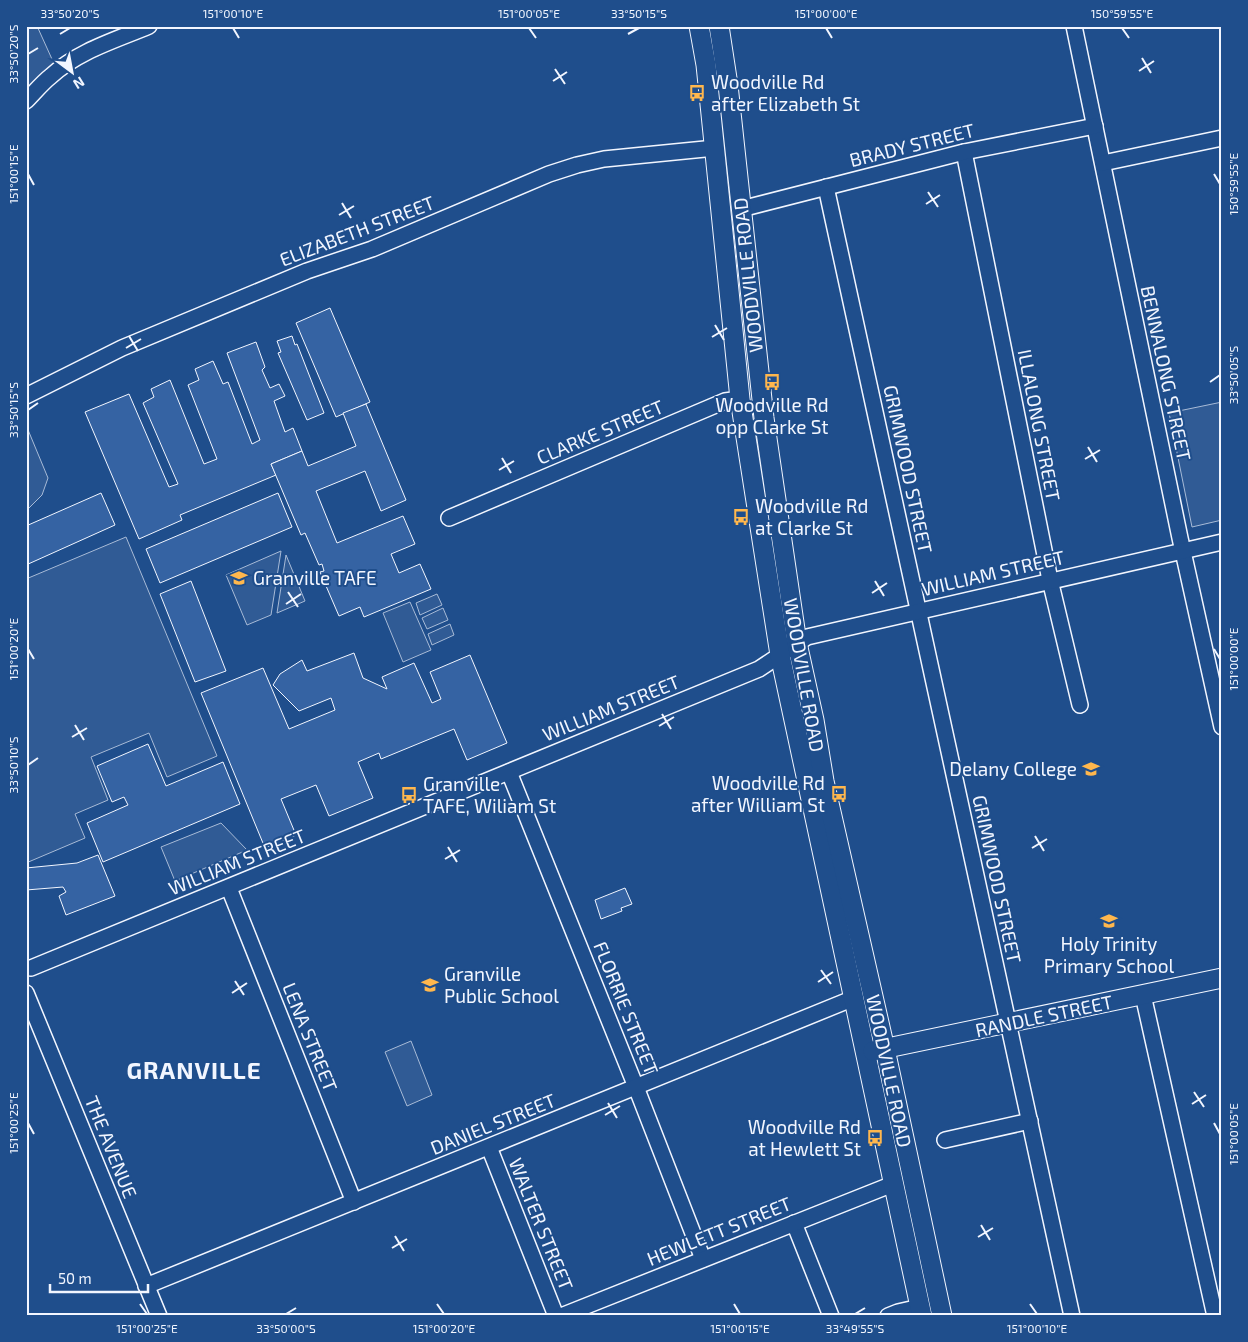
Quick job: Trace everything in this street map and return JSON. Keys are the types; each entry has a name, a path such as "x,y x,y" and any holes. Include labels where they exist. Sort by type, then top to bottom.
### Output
{"main road":[{"name":"WOODVILLE ROAD","path":"699,26 706,66 740,399 780,656 921,1311"},
{"name":"WOODVILLE ROAD","path":"719,26 728,85 764,418 797,643 814,720 824,781 885,1049 942,1316"},
{"name":"RANDLE STREET","path":"866,1053 1222,978"}],"street":[{"path":"26,101 52,75 71,62 91,50 149,26"},
{"name":"BENNALONG STREET","path":"1074,26 1102,163 1169,448 1183,550 1222,727"},
{"name":"BRADY STREET","path":"741,209 964,152 1095,126"},
{"path":"1102,163 1222,138"},
{"name":"ELIZABETH STREET","path":"26,396 122,348 307,271 372,249 549,174 577,164 604,159 714,148"},
{"name":"ILLALONG STREET","path":"964,152 1050,580 1080,706"},
{"name":"GRIMWOOD STREET","path":"826,187 1072,1316"},
{"name":"CLARKE STREET","path":"448,518 725,401 740,399"},
{"name":"WILLIAM STREET","path":"29,964 229,888 759,670 807,636 1222,542"},
{"name":"FLORRIE STREET","path":"508,772 636,1087 703,1259"},
{"name":"LENA STREET","path":"229,888 354,1202"},
{"path":"26,985 32,976 29,964"},
{"name":"THE AVENUE","path":"26,993 159,1316"},
{"path":"1143,995 1215,1316"},
{"name":"DANIEL STREET","path":"146,1286 854,998"},
{"path":"945,1140 1030,1121"},
{"name":"WALTER STREET","path":"489,1147 556,1316"},
{"name":"HEWLETT STREET","path":"561,1316 893,1184"},
{"path":"794,1223 832,1316"},
{"path":"888,1316 898,1312 921,1311"}],"shaded area":[{"path":"26,26 37,26 56,68 26,97"},
{"path":"1222,402 1222,520 1192,527 1169,413"},
{"path":"26,425 48,478 42,495 26,511"},
{"path":"126,537 217,756 167,777 149,733 91,757 108,800 75,814 85,838 26,863 26,579"},
{"path":"281,551 271,615 247,625 226,575"},
{"path":"286,555 305,601 277,613"},
{"path":"437,594 442,605 420,615 416,603"},
{"path":"410,602 431,650 403,662 383,613"},
{"path":"443,608 448,620 427,629 422,618"},
{"path":"450,624 454,635 432,645 428,634"},
{"path":"221,823 247,850 175,881 161,847"},
{"path":"411,1041 432,1095 407,1106 385,1052"}],"building":[{"path":"330,308 370,402 336,417 296,323"},
{"path":"292,336 295,345 297,344 324,413 307,420 278,353 281,352 277,341"},
{"path":"256,342 265,367 262,370 270,388 279,384 285,396 274,401 285,432 293,428 302,451 271,464 276,475 180,515 182,520 139,539 85,412 129,394 169,487 178,484 143,403 154,397 151,389 170,380 204,464 217,459 188,385 199,380 195,369 213,361 223,384 228,382 252,444 260,440 227,353"},
{"path":"366,404 406,500 381,511 365,471 316,491 337,543 403,516 415,544 391,554 399,573 420,564 431,589 364,617 360,607 339,616 320,572 324,571 322,564 319,565 305,533 301,535 271,464 302,451 308,466 356,446 343,413"},
{"path":"101,493 115,525 26,565 26,526"},
{"path":"278,493 292,527 160,583 146,549"},
{"path":"191,581 226,671 195,682 160,594"},
{"path":"354,653 363,678 387,689 382,677 414,663 432,703 441,699 430,672 470,655 507,743 467,760 454,729 381,759 379,753 358,762 373,798 329,816 316,785 281,799 296,835 265,848 201,693 263,668 289,729 335,710 331,698 299,711 273,685 280,674 302,660 307,671"},
{"path":"148,744 166,786 223,762 240,804 103,862 87,823 128,805 124,797 112,802 97,766"},
{"path":"98,855 115,896 66,915 59,896 66,892 63,887 26,890 26,868 77,863"},
{"path":"625,888 632,904 621,908 622,911 601,919 595,900"}],"place":[{"name":"Woodville Rd after Elizabeth St","path":"697,93"},
{"name":"Woodville Rd opp Clarke St","path":"772,382"},
{"name":"Woodville Rd at Clarke St","path":"741,517"},
{"name":"Granville TAFE","path":"239,578"},
{"name":"Delany College","path":"1091,769"},
{"name":"Woodville Rd after William St","path":"839,794"},
{"name":"Granville TAFE, Wiliam St","path":"409,795"},
{"name":"Holy Trinity Primary School","path":"1109,921"},
{"name":"Granville Public School","path":"430,985"},
{"name":"Woodville Rd at Hewlett St","path":"875,1138"}],"district":[{"name":"GRANVILLE","path":"194,1071"}]}
